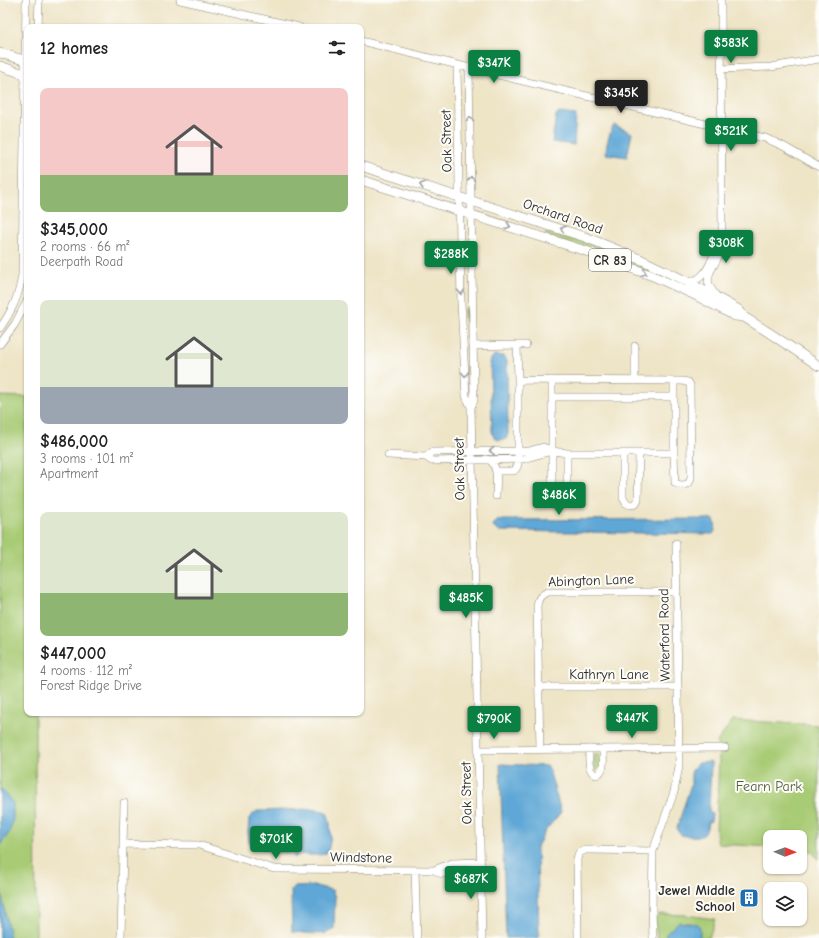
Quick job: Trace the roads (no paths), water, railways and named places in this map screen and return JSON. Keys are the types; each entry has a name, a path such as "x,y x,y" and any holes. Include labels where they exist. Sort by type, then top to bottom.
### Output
{"main road":[{"path":"0,53 24,60"},
{"path":"0,66 24,74"},
{"name":"Orchard Road","path":"364,167 590,239 642,260 688,282 739,310 744,317 819,366"},
{"name":"Orchard Road","path":"364,181 586,251 680,289 735,316 744,317"}],"street":[{"path":"26,0 26,24"},
{"path":"38,24 39,0"},
{"path":"180,0 286,24"},
{"path":"718,298 708,284 708,277 724,241 722,236 721,0"},
{"path":"364,42 765,138 783,146 819,167"},
{"path":"721,69 771,67 819,59"},
{"name":"Oak Street","path":"457,65 461,303 466,396 471,408 482,938"},
{"name":"Oak Street","path":"469,67 474,400 471,408"},
{"path":"0,328 16,301 22,275 24,175"},
{"path":"688,282 693,282 704,275 722,236"},
{"path":"0,344 15,324 24,307"},
{"path":"496,472 514,471 518,466 517,345"},
{"path":"473,346 526,345"},
{"path":"635,346 635,381"},
{"path":"518,380 674,381 688,382 691,387 691,478 689,483 686,485 678,485 674,483 674,381"},
{"path":"552,380 552,498 554,504 558,506 565,504 567,498 567,453"},
{"path":"552,397 674,397"},
{"path":"388,455 426,457 432,461 518,459 543,446 552,451 567,453 674,453"},
{"path":"426,457 432,452 518,451 530,454"},
{"path":"623,453 623,498 626,503 630,505 636,504 638,500 639,453"},
{"path":"486,459 493,463 496,472 496,496"},
{"name":"Waterford Road","path":"653,938 653,850 674,792 678,771 676,544"},
{"name":"Abington Lane","path":"540,749 540,687 537,606 538,599 541,595 547,592 677,592"},
{"name":"Kathryn Lane","path":"540,687 678,687"},
{"path":"478,750 725,748"},
{"path":"589,749 590,770 592,774 596,776 601,774 603,769 603,749"},
{"path":"122,938 124,803"},
{"name":"Windstone","path":"123,844 199,845 274,869 415,871 434,870 452,863 480,862"},
{"path":"578,938 577,859 579,853 585,850 653,850"},
{"name":"Windstone","path":"434,870 442,874 480,873"},
{"path":"415,871 417,938"}],"water":[{"path":"560,113 576,115 574,145 552,142 556,115"},
{"path":"614,125 632,133 627,157 606,154 608,139"},
{"path":"494,355 503,356 507,360 508,434 506,439 499,440 494,438 492,432 490,361"},
{"path":"713,519 716,525 713,534 499,531 494,528 493,525 497,521 505,520"},
{"path":"710,762 709,812 712,814 711,821 708,822 705,833 701,836 682,835 678,832 677,828 691,784 691,773 698,763"},
{"path":"500,764 548,766 561,812 546,830 537,847 539,938 506,938"},
{"path":"0,788 13,803 13,818 10,832 0,845"},
{"path":"310,809 324,811 328,815 330,840 326,853 317,855 298,854 295,858 292,853 264,850 249,842 249,818 257,811"},
{"path":"0,885 10,938 0,938"},
{"path":"316,886 332,890 335,897 334,928 331,931 321,934 292,932 291,890 295,887"},
{"path":"678,922 698,924 700,928 700,938 666,938 666,934"}],"place":[{"name":"Jewel Middle School","path":"749,898"}],"park label":[{"name":"Fearn Park","path":"769,786"}]}
